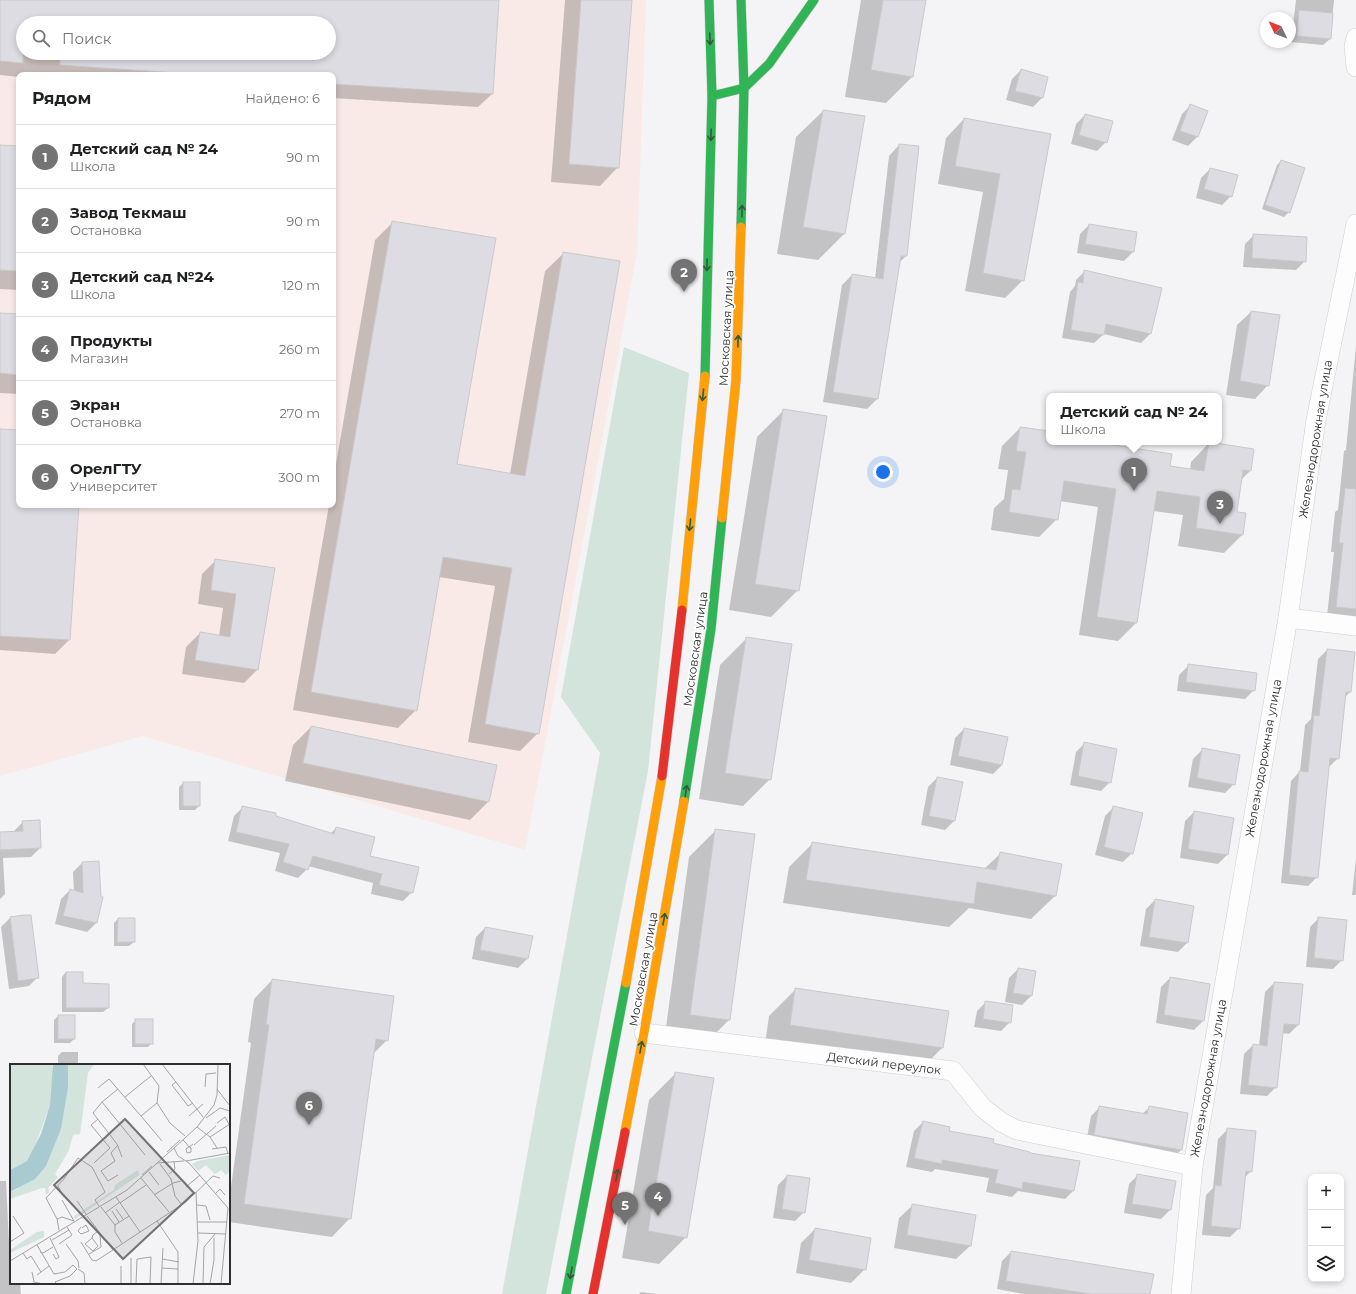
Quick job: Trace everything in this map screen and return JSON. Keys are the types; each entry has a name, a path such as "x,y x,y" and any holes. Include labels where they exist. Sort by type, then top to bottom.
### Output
{"main road":[{"name":"Московская улица","path":"566,1294 582,1252 615,1043 660,788 681,624 705,378 712,96 709,0"},
{"name":"Московская улица","path":"593,1294 602,1255 644,1033 686,791 712,629 736,380 741,253 744,88 741,0"},
{"path":"712,96 744,88 769,64 814,0"},
{"path":"582,1252 602,1255"}],"street":[{"path":"1356,38 1354,46 1356,68"},
{"name":"Железнодорожная улица","path":"1181,1294 1193,1166 1288,618 1316,420 1356,224"},
{"path":"1288,618 1356,626"},
{"name":"Детский переулок","path":"644,1033 953,1072 984,1108 1001,1122 1017,1130 1193,1166"}],"shaded area":[{"path":"0,0 646,0 637,253 525,850 143,736 0,776"},
{"path":"624,347 689,373 648,771 546,1294 502,1294 600,753 561,697"}],"building":[{"path":"0,0 499,0 493,94 336,84 336,72 162,72 60,65 60,60 336,60 336,16 16,16 16,60 23,60 23,63 0,61"},
{"path":"581,0 632,0 619,168 569,164"},
{"path":"883,0 926,0 913,77 871,70"},
{"path":"1299,10 1333,13 1331,39 1297,36"},
{"path":"1021,69 1048,77 1043,98 1015,91"},
{"path":"1190,104 1208,111 1198,137 1180,131"},
{"path":"823,110 865,116 845,234 803,227"},
{"path":"1085,114 1113,121 1107,143 1079,135"},
{"path":"964,118 1051,134 1024,281 983,273 1000,174 955,166"},
{"path":"899,144 919,146 907,256 901,256 878,399 833,392 852,274 883,279"},
{"path":"0,145 16,146 16,271 0,270"},
{"path":"1281,160 1305,168 1290,213 1265,205"},
{"path":"1210,168 1238,175 1232,197 1204,189"},
{"path":"392,221 496,238 457,464 525,476 563,252 620,261 539,734 485,724 512,568 443,557 417,711 311,692"},
{"path":"1089,224 1137,232 1134,252 1085,244"},
{"path":"1253,234 1307,237 1306,262 1252,258"},
{"path":"1084,270 1162,288 1151,334 1106,324 1104,335 1071,330 1078,282 1083,283"},
{"path":"1251,311 1280,315 1269,386 1240,381"},
{"path":"0,313 16,314 16,375 0,373"},
{"path":"783,409 827,416 799,591 755,584"},
{"path":"1020,427 1046,431 1046,445 1114,445 1172,454 1170,466 1204,471 1208,445 1222,444 1254,449 1251,471 1243,470 1237,512 1246,513 1243,535 1196,528 1200,497 1157,491 1137,623 1097,617 1116,489 1064,481 1058,520 1009,512 1012,489 1020,490 1026,452 1016,451"},
{"path":"0,429 16,430 16,508 79,508 70,640 0,636"},
{"path":"1345,488 1356,489 1356,609 1336,607 1343,543 1339,543"},
{"path":"215,559 275,568 258,670 195,660 200,632 230,637 236,594 211,590"},
{"path":"746,637 792,644 771,780 725,773"},
{"path":"1327,649 1355,652 1351,692 1346,692 1339,759 1330,758 1318,878 1289,875 1299,771 1308,772 1314,715 1319,716"},
{"path":"1188,664 1257,673 1255,691 1186,682"},
{"path":"311,726 497,765 489,802 303,763"},
{"path":"964,728 1008,737 1002,765 958,756"},
{"path":"1084,742 1117,749 1111,783 1078,776"},
{"path":"1202,748 1240,755 1235,785 1197,778"},
{"path":"937,777 963,782 955,821 929,816"},
{"path":"183,782 200,782 200,806 183,806"},
{"path":"242,806 276,813 276,816 334,834 336,827 375,837 370,856 419,867 413,893 379,885 382,874 313,856 308,870 283,862 289,844 236,832"},
{"path":"1113,806 1143,813 1133,854 1104,847"},
{"path":"1194,811 1234,818 1228,855 1188,849"},
{"path":"40,820 41,848 0,850 0,832 23,831 22,821"},
{"path":"715,829 755,834 730,1020 690,1015"},
{"path":"812,842 996,870 1000,852 1062,864 1056,896 977,882 974,904 806,880"},
{"path":"99,861 101,897 103,897 97,923 63,916 70,889 83,893 82,862"},
{"path":"1155,899 1194,906 1188,943 1149,937"},
{"path":"31,915 39,978 18,981 10,917"},
{"path":"1318,917 1347,920 1343,961 1314,958"},
{"path":"118,918 135,918 135,942 117,942"},
{"path":"485,927 533,936 528,959 480,950"},
{"path":"1018,968 1036,971 1032,996 1013,993"},
{"path":"66,972 83,972 83,983 109,984 109,1008 66,1008"},
{"path":"1170,977 1210,984 1204,1021 1164,1015"},
{"path":"272,979 394,996 388,1041 376,1039 351,1219 244,1204 269,1025 266,1024"},
{"path":"1274,982 1303,984 1299,1025 1284,1024 1277,1088 1248,1085 1253,1044 1267,1046"},
{"path":"795,988 949,1011 943,1048 790,1025"},
{"path":"985,1001 1013,1005 1011,1023 983,1019"},
{"path":"58,1015 75,1015 75,1039 58,1039"},
{"path":"135,1019 153,1019 153,1044 135,1044"},
{"path":"675,1072 714,1078 687,1238 648,1231"},
{"path":"1099,1106 1147,1114 1149,1106 1188,1113 1182,1150 1094,1135"},
{"path":"923,1121 950,1127 949,1131 994,1139 993,1143 1030,1153 1080,1161 1074,1191 1023,1182 1022,1189 995,1183 998,1170 942,1160 942,1164 914,1158"},
{"path":"1227,1128 1256,1131 1252,1172 1246,1171 1240,1229 1211,1226 1215,1185 1221,1186"},
{"path":"1137,1174 1176,1181 1171,1210 1132,1204"},
{"path":"787,1175 810,1178 805,1213 782,1209"},
{"path":"912,1204 976,1215 971,1246 907,1235"},
{"path":"815,1228 871,1238 866,1270 809,1260"},
{"path":"1011,1251 1154,1274 1150,1294 1091,1294 1006,1281"}],"traffic: fast":[{"path":"705,376 712,96 709,0"},
{"path":"741,0 744,88 741,227"},
{"path":"712,96 744,88 769,64 814,0"},
{"path":"684,801 711,629 722,518"},
{"path":"566,1294 626,983"}],"traffic: slow":[{"path":"722,518 736,380 741,227"},
{"path":"682,610 705,376"},
{"path":"626,983 662,776"},
{"path":"625,1132 644,1033 684,801"}],"traffic: jam":[{"path":"662,776 682,610"},
{"path":"593,1294 625,1132"}],"place":[{"name":"Завод Текмаш","path":"684,292"},
{"name":"Детский сад № 24","path":"1134,491"},
{"name":"Детский сад №24","path":"1220,524"},
{"name":"ОрелГТУ","path":"309,1125"},
{"name":"Продукты","path":"658,1216"},
{"name":"Экран","path":"625,1225"}]}
